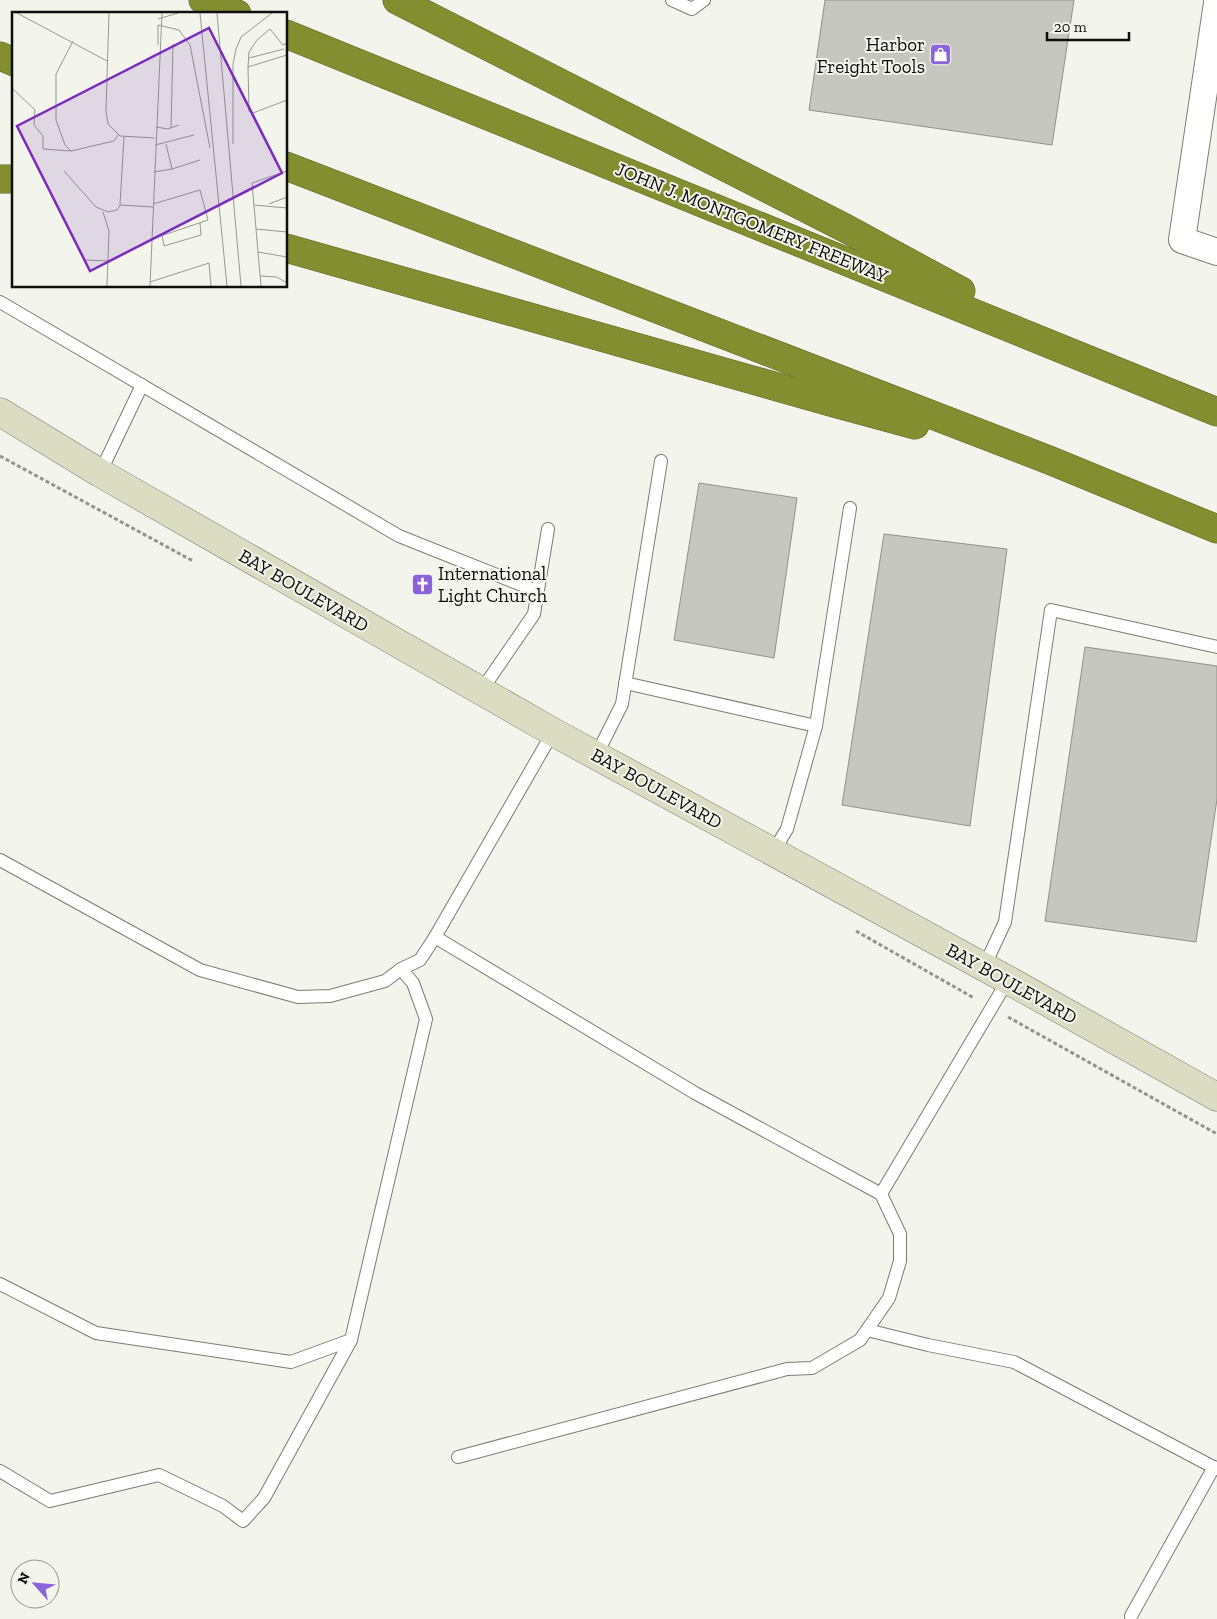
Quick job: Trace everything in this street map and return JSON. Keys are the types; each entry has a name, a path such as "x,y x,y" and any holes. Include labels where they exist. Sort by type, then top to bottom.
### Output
{"highway":[{"path":"204,0 232,12"},
{"path":"397,0 845,228 1082,356"},
{"name":"JOHN J. MONTGOMERY FREEWAY","path":"288,35 1217,412"},
{"path":"0,56 12,61"},
{"path":"288,167 1049,460 1217,529"},
{"path":"288,249 824,401 1049,460"}],"street":[{"path":"1217,3 1182,240 1217,252"},
{"name":"BAY BOULEVARD","path":"0,412 100,473 553,732 1216,1091"},
{"name":"BAY BOULEVARD","path":"0,426 100,473"}],"lane":[{"path":"672,0 692,9 704,0"},
{"path":"0,302 400,536 537,591"},
{"path":"100,473 142,385"},
{"path":"596,756 622,704 661,461"},
{"path":"773,852 787,829 816,726 850,508"},
{"path":"480,690 534,614 548,529"},
{"path":"984,967 1005,922 1052,610 1217,647"},
{"path":"625,683 816,726"},
{"path":"0,860 200,970 298,997 330,996 385,981 420,960 553,732"},
{"path":"435,937 695,1093 881,1194 900,1234 900,1260 889,1298 860,1340 812,1368 788,1370 458,1457"},
{"path":"0,1471 50,1501 159,1475 223,1506 243,1521 264,1498 351,1340 426,1019 413,983 401,970"},
{"path":"881,1194 1008,980"},
{"path":"0,1284 96,1333 291,1362 351,1340"},
{"path":"867,1330 928,1345 1014,1362 1216,1468 1131,1616"}],"building":[{"name":"Harbor Freight Tools","path":"825,0 1074,0 1052,145 809,110"},
{"path":"699,483 797,498 774,658 674,640"},
{"path":"884,534 1007,549 970,826 842,805"},
{"path":"1085,647 1217,666 1217,799 1196,942 1045,921"}],"place":[{"name":"Harbor Freight Tools","path":"941,55"},
{"name":"International Light Church","path":"422,584"}]}
